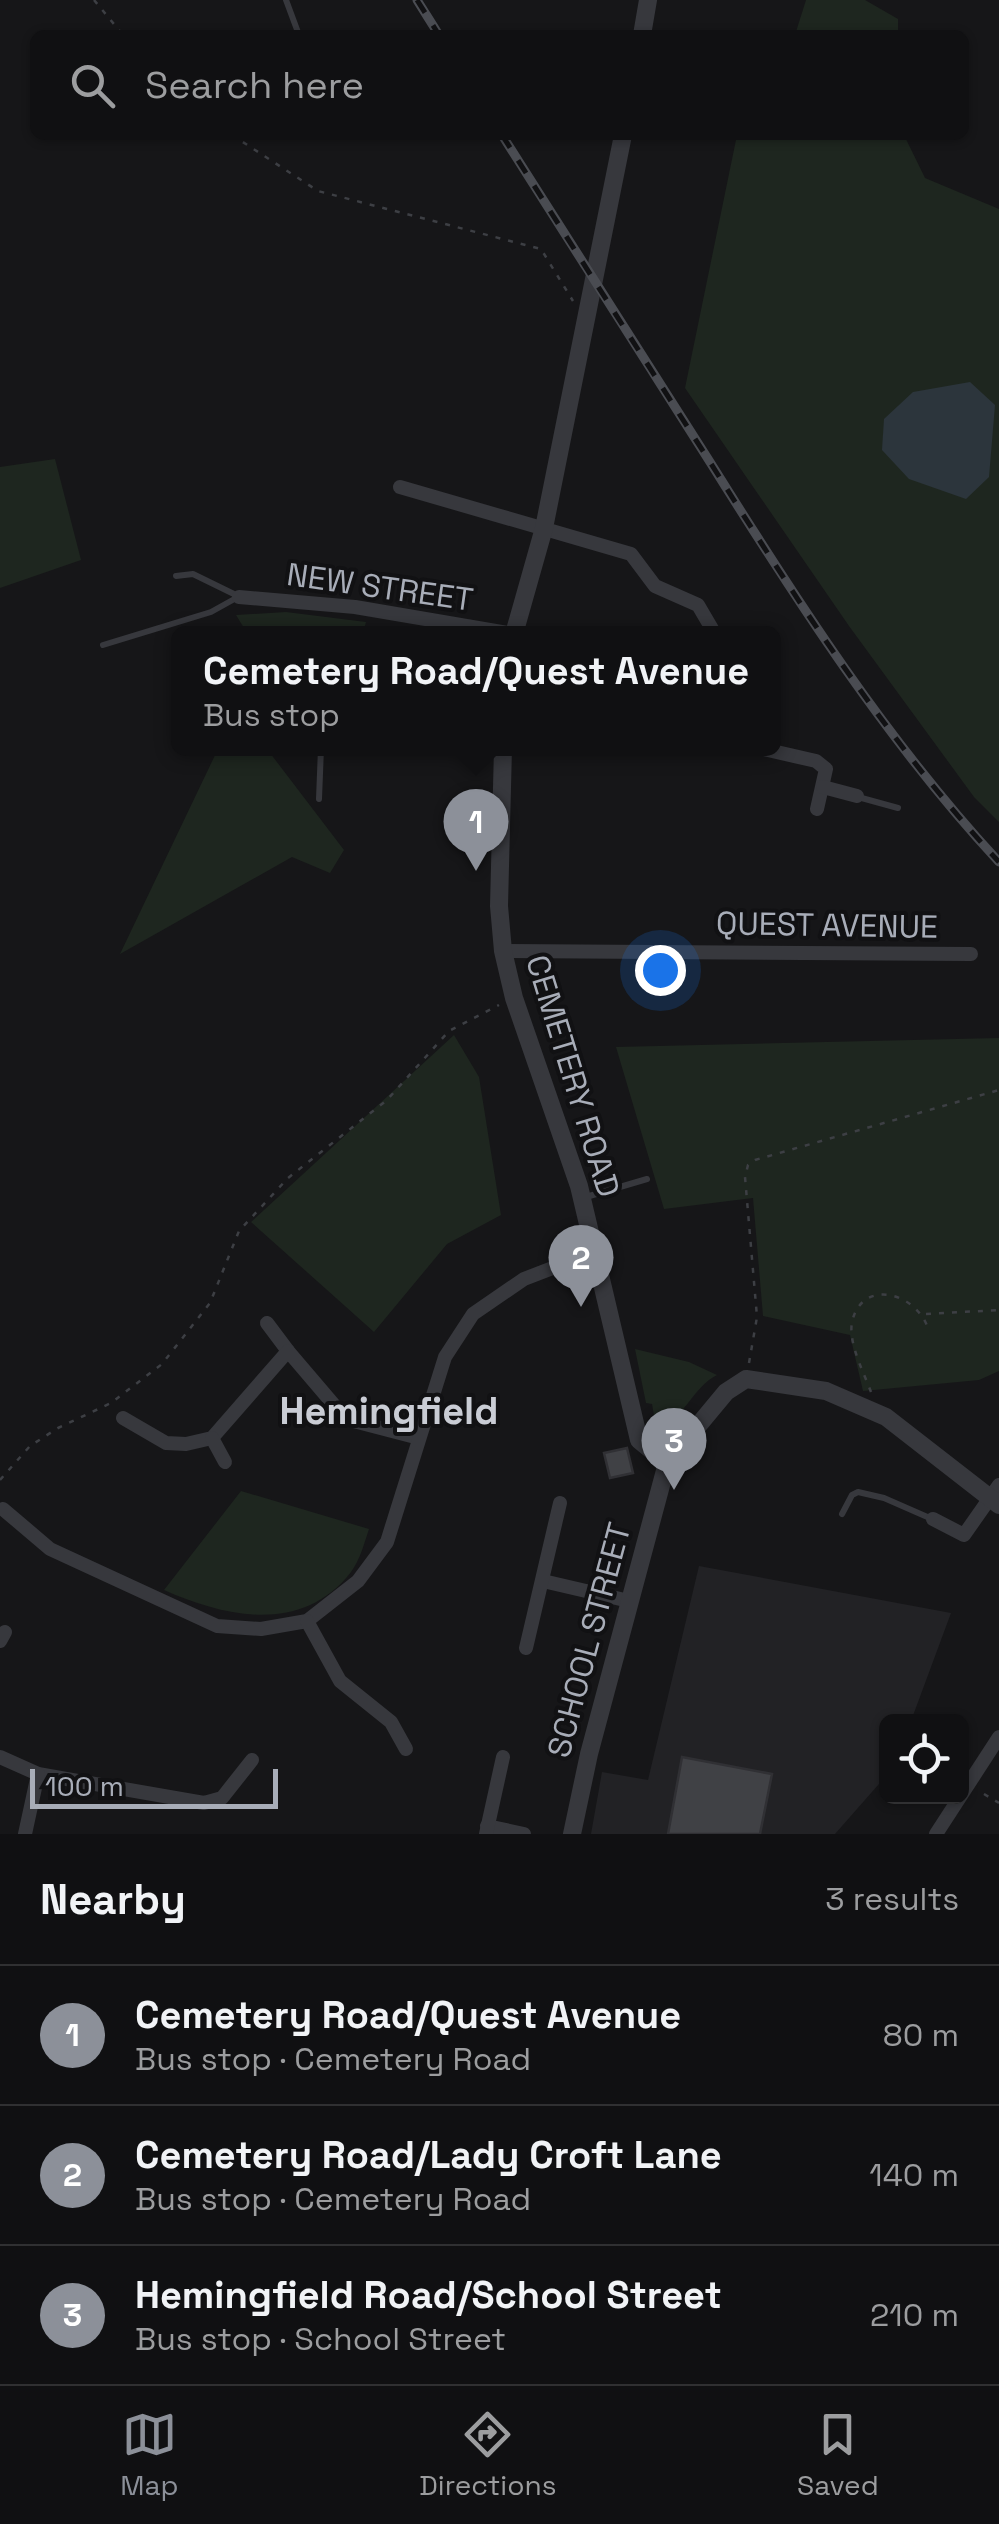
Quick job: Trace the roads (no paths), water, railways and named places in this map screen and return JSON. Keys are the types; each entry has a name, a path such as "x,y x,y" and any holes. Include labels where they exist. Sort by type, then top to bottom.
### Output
{"street":[{"path":"643,30 648,0"},
{"path":"516,626 544,528 623,140"},
{"path":"400,488 631,554 654,586 698,606 710,626"},
{"name":"NEW STREET","path":"239,597 354,607 467,626"},
{"path":"781,753 816,761 826,769 816,810"},
{"name":"CEMETERY ROAD","path":"503,756 499,906 503,951 514,998 582,1198 639,1440 667,1462"},
{"path":"823,787 857,796"},
{"name":"QUEST AVENUE","path":"503,951 971,954"},
{"path":"3,1509 50,1549 217,1626 261,1628 307,1620 358,1580 387,1542 445,1356 473,1314 524,1279 594,1252"},
{"path":"267,1324 346,1418 419,1438"},
{"path":"123,1418 157,1440 186,1444 212,1438 288,1350"},
{"path":"667,1462 726,1392 746,1379 826,1391 877,1414 996,1496 964,1536 933,1519"},
{"path":"212,1438 225,1462"},
{"name":"SCHOOL STREET","path":"572,1834 667,1462"},
{"path":"526,1648 560,1503"},
{"path":"543,1582 629,1601"},
{"path":"307,1620 340,1681 391,1722 406,1749"},
{"path":"936,1834 999,1736"},
{"path":"0,1757 38,1774 204,1803 222,1798 252,1760"},
{"path":"504,1757 487,1830 524,1834"},
{"path":"26,1834 38,1774"}],"lane":[{"path":"286,0 297,30"},
{"path":"176,576 193,574 239,597"},
{"path":"103,645 211,612 239,597"},
{"path":"319,799 321,756"},
{"path":"857,796 898,808"},
{"path":"582,1198 647,1179"},
{"path":"842,1514 852,1495 858,1492 884,1498 933,1519"}],"railway":[{"path":"417,0 436,30"},
{"path":"505,140 810,618 881,719 999,862"}],"place":[{"name":"Cemetery Road/Quest Avenue","path":"476,871"},
{"name":"Cemetery Road/Lady Croft Lane","path":"581,1307"},
{"name":"Hemingfield Road/School Street","path":"674,1490"}],"district":[{"name":"Hemingfield","path":"389,1411"}]}
